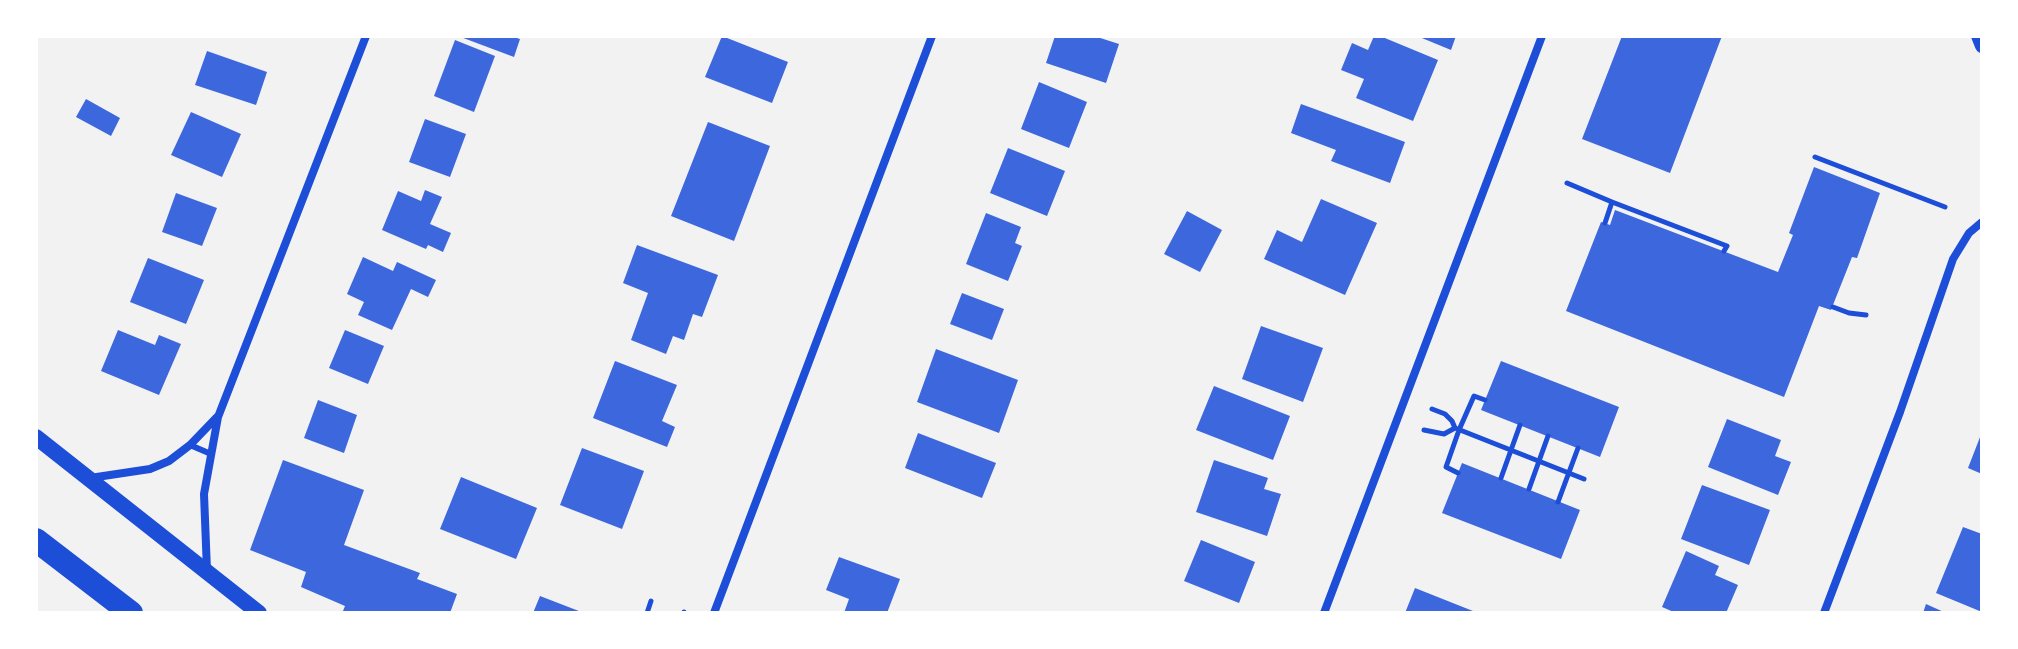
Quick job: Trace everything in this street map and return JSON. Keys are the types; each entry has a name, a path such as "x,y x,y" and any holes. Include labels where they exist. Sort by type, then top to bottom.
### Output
{"highway":[{"path":"36,540 131,613"}],"main road":[{"path":"36,437 259,613"}],"street":[{"path":"207,572 204,494 218,417 366,36"},
{"path":"714,613 932,36"},
{"path":"1324,613 1542,36"},
{"path":"1978,36 1982,46"},
{"path":"1824,613 1900,412 1953,259 1969,233 1982,222"},
{"path":"88,478 150,469 169,461 218,417"}],"lane":[{"path":"190,445 211,454"}],"path":[{"path":"1815,157 1945,207"},
{"path":"1843,178 1847,169"},
{"path":"1567,183 1727,246 1724,251"},
{"path":"1605,223 1612,202"},
{"path":"1833,307 1866,315"},
{"path":"1458,473 1446,467 1457,429 1474,396 1485,400"},
{"path":"1432,409 1445,414 1457,429 1584,479"},
{"path":"1501,478 1520,425"},
{"path":"1424,430 1444,434 1457,429"},
{"path":"1529,489 1548,436"},
{"path":"1558,502 1578,448"},
{"path":"647,613 651,601"}],"building":[{"path":"458,36 511,36 520,39 514,57"},
{"path":"722,36 788,62 772,103 705,77"},
{"path":"1055,36 1094,36 1119,44 1106,83 1046,63"},
{"path":"1374,36 1438,60 1413,121 1356,98 1364,79 1341,70 1352,43 1368,50"},
{"path":"1417,36 1456,36 1451,50"},
{"path":"1622,36 1722,36 1670,173 1582,139"},
{"path":"455,40 495,56 474,112 434,96"},
{"path":"207,51 267,72 256,105 195,85"},
{"path":"1039,82 1087,102 1069,148 1021,129"},
{"path":"86,99 120,118 111,136 76,117"},
{"path":"1301,104 1405,142 1390,183 1331,161 1336,150 1291,133"},
{"path":"191,112 241,134 222,177 171,155"},
{"path":"425,119 466,134 450,177 409,162"},
{"path":"708,122 770,146 734,241 671,216"},
{"path":"1008,148 1065,171 1047,216 990,193"},
{"path":"1814,167 1880,193 1857,258 1852,257 1831,310 1819,306 1784,397 1566,311 1601,222 1610,225 1615,210 1778,272"},
{"path":"425,190 442,197 430,224 451,233 443,252 428,245 426,249 382,230 398,191 421,201"},
{"path":"176,193 217,208 202,246 162,232"},
{"path":"1321,199 1377,223 1345,295 1264,259 1277,230 1302,242"},
{"path":"1187,211 1222,230 1200,272 1164,254"},
{"path":"986,213 1021,227 1015,243 1022,246 1008,281 966,264"},
{"path":"637,245 718,275 702,317 693,314 684,340 673,336 666,354 631,340 648,293 623,283"},
{"path":"363,257 393,271 397,262 436,280 428,297 411,289 392,330 358,315 364,302 347,294"},
{"path":"148,258 204,280 186,324 130,302"},
{"path":"962,293 1004,309 992,340 950,324"},
{"path":"1261,326 1323,348 1303,402 1242,379"},
{"path":"118,330 155,345 159,335 181,344 159,395 101,371"},
{"path":"345,330 384,346 368,384 329,368"},
{"path":"936,349 1018,380 999,433 917,402"},
{"path":"615,361 677,385 662,421 675,427 667,447 593,418"},
{"path":"1501,361 1619,407 1600,457 1481,410"},
{"path":"1214,386 1290,416 1273,460 1196,430"},
{"path":"318,400 357,415 344,453 304,438"},
{"path":"1727,419 1781,440 1775,456 1791,462 1778,495 1708,467"},
{"path":"1982,432 1982,474 1968,468"},
{"path":"918,433 996,463 982,498 905,468"},
{"path":"582,448 644,471 622,529 560,505"},
{"path":"283,460 364,490 344,545 420,573 417,579 457,594 450,613 348,613 343,611 345,606 301,587 306,572 250,550"},
{"path":"1214,460 1268,478 1264,489 1281,494 1267,536 1196,512"},
{"path":"1462,463 1580,510 1561,559 1442,513"},
{"path":"461,477 537,508 516,559 440,529"},
{"path":"1702,485 1770,510 1749,565 1681,539"},
{"path":"1963,527 1982,534 1982,612 1936,593"},
{"path":"1201,540 1255,562 1239,603 1184,581"},
{"path":"1686,551 1719,566 1715,575 1738,585 1726,613 1676,613 1662,607"},
{"path":"839,557 900,579 887,613 844,613 849,599 826,590"},
{"path":"1415,588 1478,613 1405,613"},
{"path":"540,596 584,613 533,613"},
{"path":"1926,604 1946,613 1923,613"}]}
